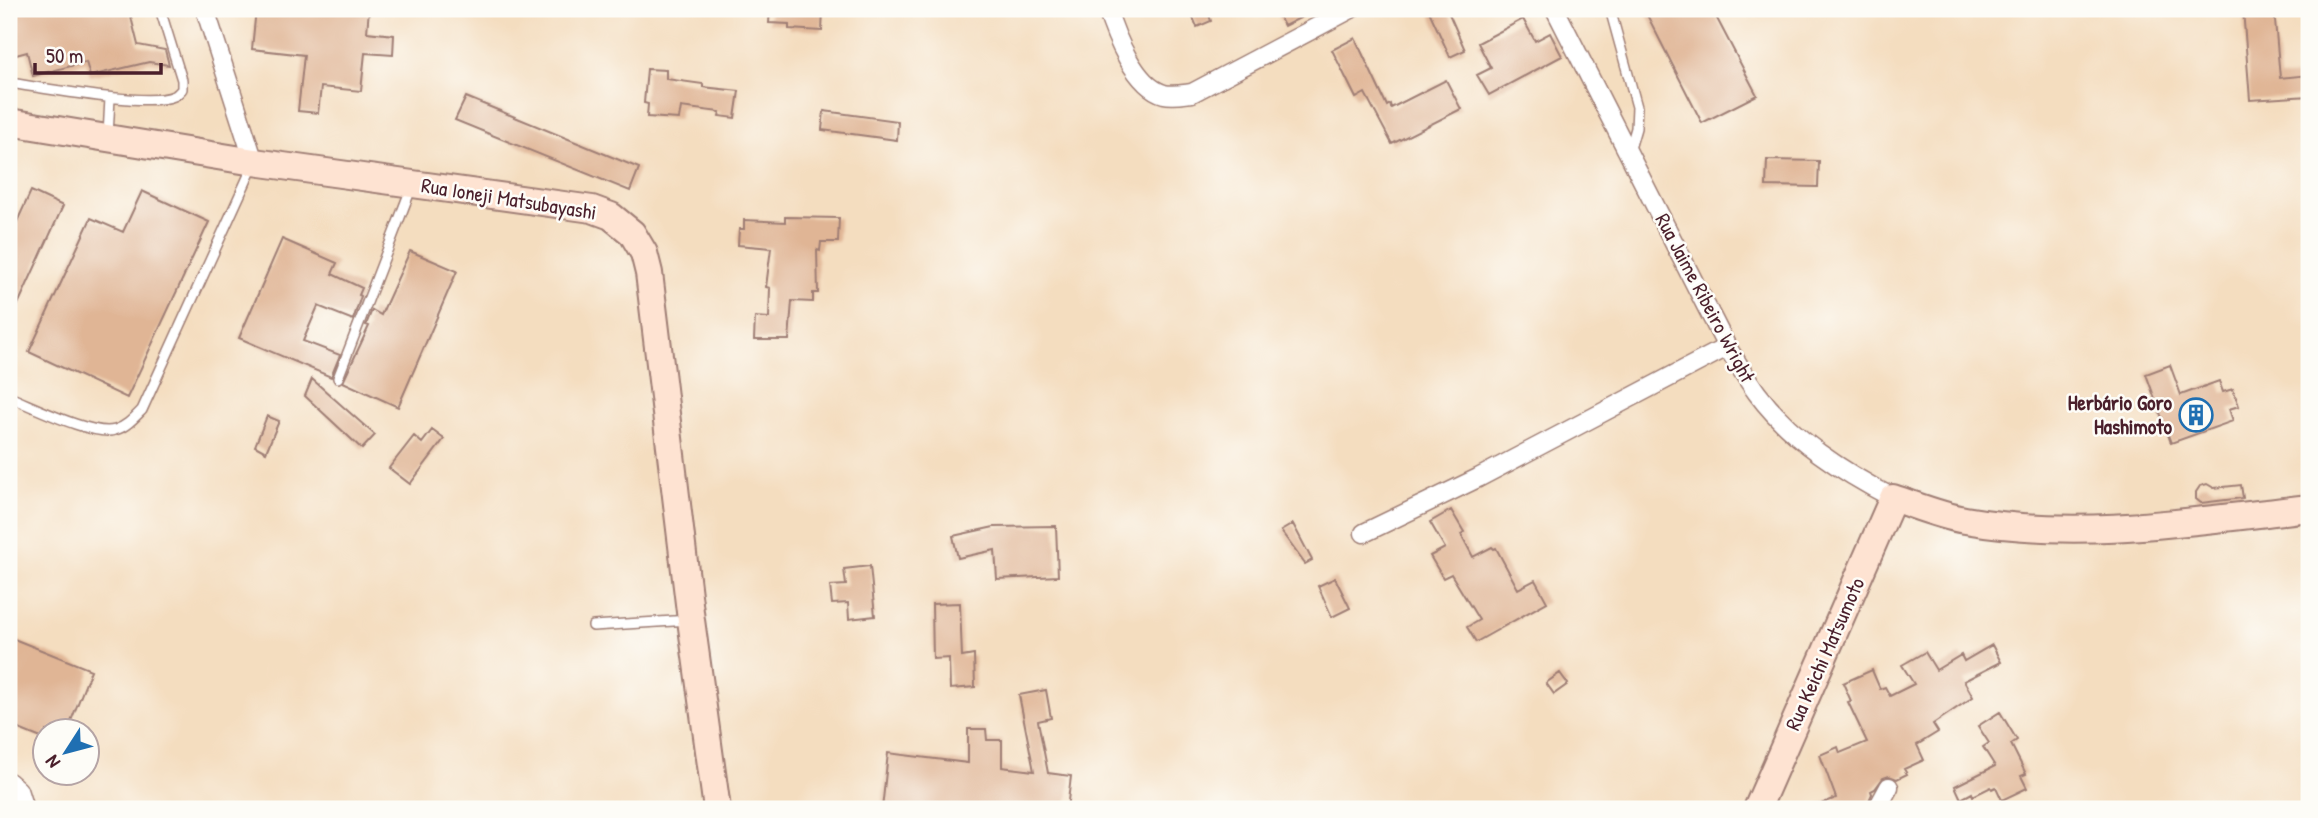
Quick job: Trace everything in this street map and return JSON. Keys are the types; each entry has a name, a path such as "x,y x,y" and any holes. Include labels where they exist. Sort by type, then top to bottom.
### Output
{"main road":[{"name":"Rua Ioneji Matsubayashi","path":"9,122 254,162 592,209 611,216 632,233 644,253 655,309 691,620 717,809"},
{"name":"Rua Jaime Ribeiro Wright","path":"1893,499 1962,519 2044,530 2141,528 2309,508"},
{"name":"Rua Keichi Matsumoto","path":"1757,809 1893,499"}],"street":[{"path":"205,9 254,162"},
{"path":"1107,9 1122,49 1133,66 1149,85 1163,94 1177,95 1192,93 1352,9"},
{"name":"Rua Jaime Ribeiro Wright","path":"1555,9 1727,347 1757,394 1784,424 1813,448 1856,479 1893,499"},
{"path":"1364,533 1478,478 1727,347"},
{"path":"9,782 18,790 24,809"},
{"path":"1877,809 1889,788"}],"lane":[{"path":"9,83 110,98 161,99 175,96 182,89 160,9"},
{"path":"1610,9 1637,107 1636,128 1629,154"},
{"path":"108,138 110,98"},
{"path":"9,397 97,432 114,431 128,424 142,410 254,162"},
{"path":"338,378 413,184"},
{"path":"593,626 691,620"}],"building":[{"path":"9,9 129,9 138,45 165,50 169,65 149,62 90,76 86,62 33,76 27,52 9,57"},
{"path":"256,9 369,9 367,32 394,35 393,55 365,53 361,91 321,87 318,113 298,111 304,55 252,49"},
{"path":"770,9 823,9 822,31 789,29 789,24 769,23"},
{"path":"1207,9 1211,21 1197,27 1191,13"},
{"path":"1275,9 1318,9 1284,26"},
{"path":"1428,9 1447,9 1465,50 1450,57"},
{"path":"1644,9 1712,9 1757,95 1702,123"},
{"path":"2243,9 2274,9 2280,78 2309,75 2309,96 2250,100"},
{"path":"1523,19 1535,41 1550,33 1562,56 1489,95 1477,75 1491,68 1478,43"},
{"path":"1355,38 1387,106 1390,104 1391,108 1446,80 1461,109 1392,144 1365,93 1356,98 1332,50"},
{"path":"647,69 666,70 666,79 739,91 735,118 719,116 720,112 681,107 679,119 647,117 648,104 644,103"},
{"path":"466,97 639,168 630,191 455,120"},
{"path":"824,111 898,121 897,140 822,130"},
{"path":"1767,160 1819,161 1818,187 1766,186"},
{"path":"31,191 63,206 9,324 9,239"},
{"path":"142,191 209,222 127,398 29,352 91,218 123,232"},
{"path":"785,217 839,218 838,242 821,242 820,251 817,250 818,293 813,293 813,302 792,301 789,340 754,340 755,317 769,318 770,288 766,287 771,248 738,245 739,229 744,229 744,220 785,222"},
{"path":"282,239 337,263 332,274 362,288 353,320 318,306 303,341 340,355 331,377 239,338"},
{"path":"410,251 457,271 398,407 343,382 369,326 366,325 372,310 381,315"},
{"name":"Herbário Goro Hashimoto","path":"2170,365 2181,395 2219,381 2223,392 2233,389 2239,406 2229,409 2233,421 2171,443 2146,374"},
{"path":"312,379 375,435 362,449 305,396"},
{"path":"267,416 279,421 266,452 255,446"},
{"path":"432,430 444,439 410,484 389,468 414,436 422,443"},
{"path":"2207,484 2214,488 2241,485 2243,498 2201,503 2196,499 2196,492 2200,486"},
{"path":"1451,510 1464,532 1461,534 1473,557 1492,547 1496,548 1518,589 1535,580 1547,602 1476,642 1467,627 1479,620 1451,574 1443,578 1430,556 1445,548 1430,522"},
{"path":"1293,524 1312,560 1305,564 1281,531"},
{"path":"1056,526 1058,576 997,579 995,550 958,558 953,536 994,527"},
{"path":"870,566 875,616 849,619 848,603 832,604 830,586 846,585 844,569"},
{"path":"1335,578 1350,608 1332,617 1318,586"},
{"path":"960,603 962,657 974,655 975,687 950,689 949,658 933,659 932,604"},
{"path":"9,637 91,670 73,716 32,716 32,734 9,725"},
{"path":"1992,645 2001,662 1964,681 1973,697 1933,724 1938,732 1917,745 1924,760 1904,769 1907,774 1897,779 1889,776 1883,778 1871,791 1866,807 1809,809 1836,798 1820,755 1838,747 1840,753 1867,742 1848,702 1851,701 1843,683 1872,670 1880,689 1885,687 1890,696 1914,684 1902,665 1925,652 1936,670 1961,655 1964,661"},
{"path":"1560,673 1568,684 1554,694 1546,683"},
{"path":"1046,690 1051,718 1038,721 1048,773 1071,776 1067,809 882,809 888,753 968,763 968,729 986,729 987,740 1002,740 1002,767 1034,771 1019,695"},
{"path":"2000,712 2017,740 2011,744 2026,774 2021,776 2027,788 2002,800 1996,787 1973,796 1972,793 1961,799 1955,786 1995,766 1983,747 1989,743 1978,726"}],"place":[{"name":"Herbário Goro Hashimoto","path":"2196,415"}]}
